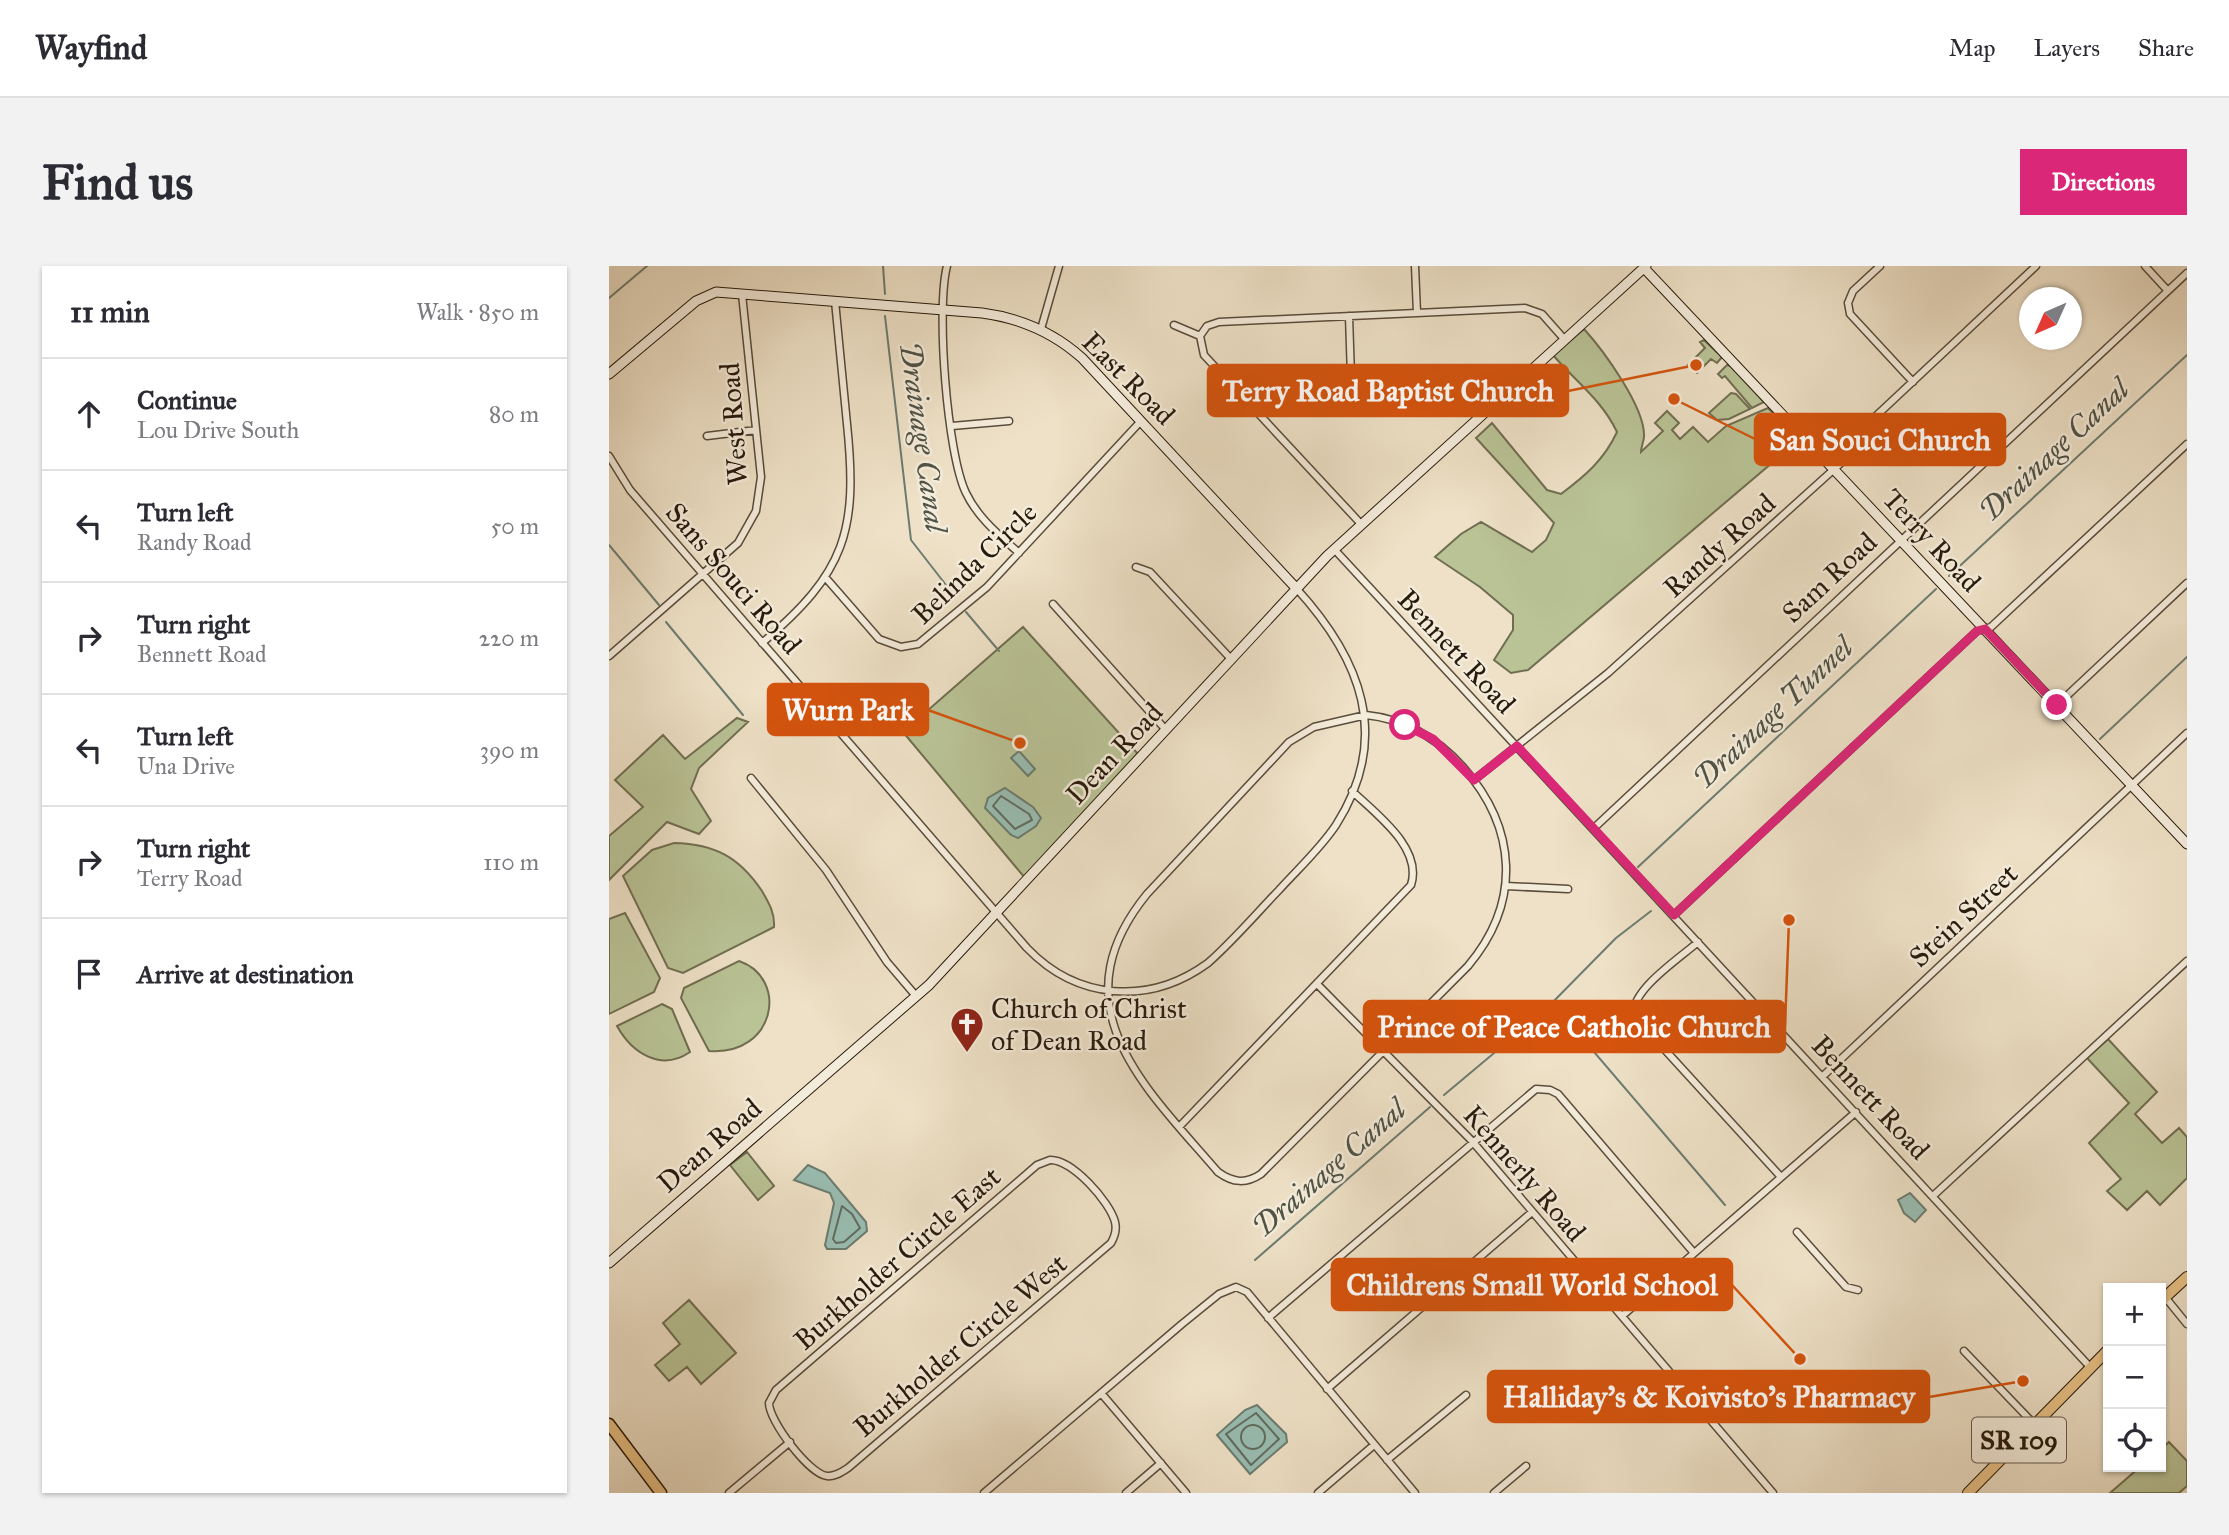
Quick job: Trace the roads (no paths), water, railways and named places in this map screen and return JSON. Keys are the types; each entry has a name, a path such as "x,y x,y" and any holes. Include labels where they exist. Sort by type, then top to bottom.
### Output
{"highway":[{"path":"609,1424 661,1493"}],"main road":[{"path":"2166,1296 2187,1276"},
{"name":"SR 109","path":"1968,1493 2103,1355"}],"street":[{"path":"947,266 941,310 957,471 968,497 991,528 1019,553"},
{"path":"1041,329 1059,266"},
{"path":"1415,266 1417,313"},
{"path":"1880,266 1853,291 1847,303 1850,314 1913,382"},
{"name":"Randy Road","path":"1474,780 1608,673 1834,469 1857,447 1876,416 2036,266"},
{"path":"2145,266 2168,291"},
{"name":"Dean Road","path":"609,1263 916,996 997,914 1334,549 1645,267"},
{"name":"Terry Road","path":"1645,267 2187,844"},
{"name":"Sam Road","path":"1594,828 2187,273"},
{"name":"East Road","path":"609,374 702,297 716,292 997,315 1041,329 1082,358 1296,588"},
{"name":"West Road","path":"609,656 738,543 756,511 761,477 742,294"},
{"path":"762,643 803,607 825,577 842,540 852,500 852,469 835,302"},
{"path":"1838,304 1847,303"},
{"path":"1361,524 1204,355 1200,336 1207,326 1219,322 1531,308 1542,314 1565,340"},
{"path":"1349,316 1351,377 1366,394"},
{"path":"1174,325 1200,336"},
{"path":"952,426 1009,421"},
{"name":"Belinda Circle","path":"825,577 879,639 893,645 909,646 925,640 965,607 1019,553 1141,421"},
{"path":"707,436 756,430"},
{"path":"1674,915 1977,631 1991,627 2187,444"},
{"name":"Sans Souci Road","path":"609,456 630,490 1045,966 1072,981 1109,993"},
{"name":"Bennett Road","path":"1334,549 2091,1367"},
{"path":"1136,567 1150,572 1231,659"},
{"path":"2057,705 2187,583"},
{"path":"1109,993 1161,987 1190,975 1208,963 1322,844 1344,810 1352,791 1364,740 1366,715 1357,680 1342,645 1322,616 1296,588"},
{"path":"1052,604 1165,730"},
{"path":"1366,715 1405,725 1433,739 1474,780 1489,801 1502,835 1506,886 1494,928 1481,951 1261,1174 1254,1179 1236,1181 1218,1172 1129,1065 1116,1033 1109,993 1116,950 1128,920 1147,894 1289,742 1314,727 1366,715"},
{"name":"Stein Street","path":"1823,1076 2187,733"},
{"path":"751,778 830,876 887,962 916,996"},
{"path":"1179,1127 1405,893 1414,872 1405,847 1352,791"},
{"path":"1506,886 1568,889"},
{"path":"1698,942 1640,992 1633,1003 1634,1016 1781,1177"},
{"path":"1934,1195 2187,961"},
{"name":"Kennerly Road","path":"1318,985 1472,1141 1773,1493"},
{"path":"1268,1318 1529,1092 1542,1088 1558,1094 1694,1253"},
{"path":"1622,1315 1856,1112"},
{"name":"Burkholder Circle East","path":"790,1442 775,1424 769,1409 772,1396 781,1384 1037,1165 1050,1160 1064,1162 1077,1171 1094,1191"},
{"name":"Burkholder Circle West","path":"790,1442 820,1474 833,1476 848,1468 1111,1243 1116,1233 1115,1219 1094,1191"},
{"path":"1328,1389 1532,1212"},
{"path":"1797,1232 1846,1287 1858,1290"},
{"path":"984,1493 1219,1294 1232,1287 1247,1292 1415,1493"},
{"path":"2166,1302 2187,1324"},
{"path":"1964,1351 2034,1424"},
{"path":"1101,1393 1186,1493"},
{"path":"1387,1460 1466,1395"},
{"path":"729,1493 790,1442"},
{"path":"1318,1493 1374,1445"},
{"path":"1125,1493 1161,1463"},
{"path":"1494,1493 1526,1466"}],"water":[{"path":"1019,751 1035,769 1028,776 1011,758"},
{"path":"1005,788 1033,807 1041,818 1036,826 1018,838 1011,835 985,808 988,798"},
{"path":"808,1165 825,1173 866,1222 867,1231 846,1249 827,1249 825,1245 834,1203 830,1193 794,1180"},
{"path":"1910,1193 1926,1210 1915,1222 1904,1213 1898,1200"},
{"path":"1257,1405 1286,1434 1287,1442 1250,1474 1217,1435 1245,1410"}],"waterway":[{"path":"609,298 647,266"},
{"name":"Drainage Canal","path":"883,266 885,294"},
{"name":"Drainage Canal","path":"885,316 911,540 953,594"},
{"name":"Drainage Canal","path":"1949,576 2187,355"},
{"name":"Drainage Canal","path":"609,545 659,605"},
{"name":"Drainage Tunnel","path":"1638,867 1936,589"},
{"path":"966,612 999,651"},
{"name":"Drainage Canal","path":"666,622 743,715"},
{"path":"2100,739 2187,657"},
{"name":"Drainage Canal","path":"1444,1095 1543,1012 1616,938 1651,911"},
{"name":"Drainage Canal","path":"1553,1004 1725,1205"},
{"name":"Drainage Canal","path":"1255,1260 1430,1107"}],"place":[{"name":"Terry Road Baptist Church","path":"1696,365"},
{"name":"San Souci Church","path":"1674,399"},
{"name":"Wurn Park","path":"1020,743"},
{"name":"Prince of Peace Catholic Church","path":"1789,920"},
{"name":"Church of Christ of Dean Road","path":"967,1054"},
{"name":"Childrens Small World School","path":"1800,1359"},
{"name":"Halliday's & Koivisto's Pharmacy","path":"2023,1381"}]}
